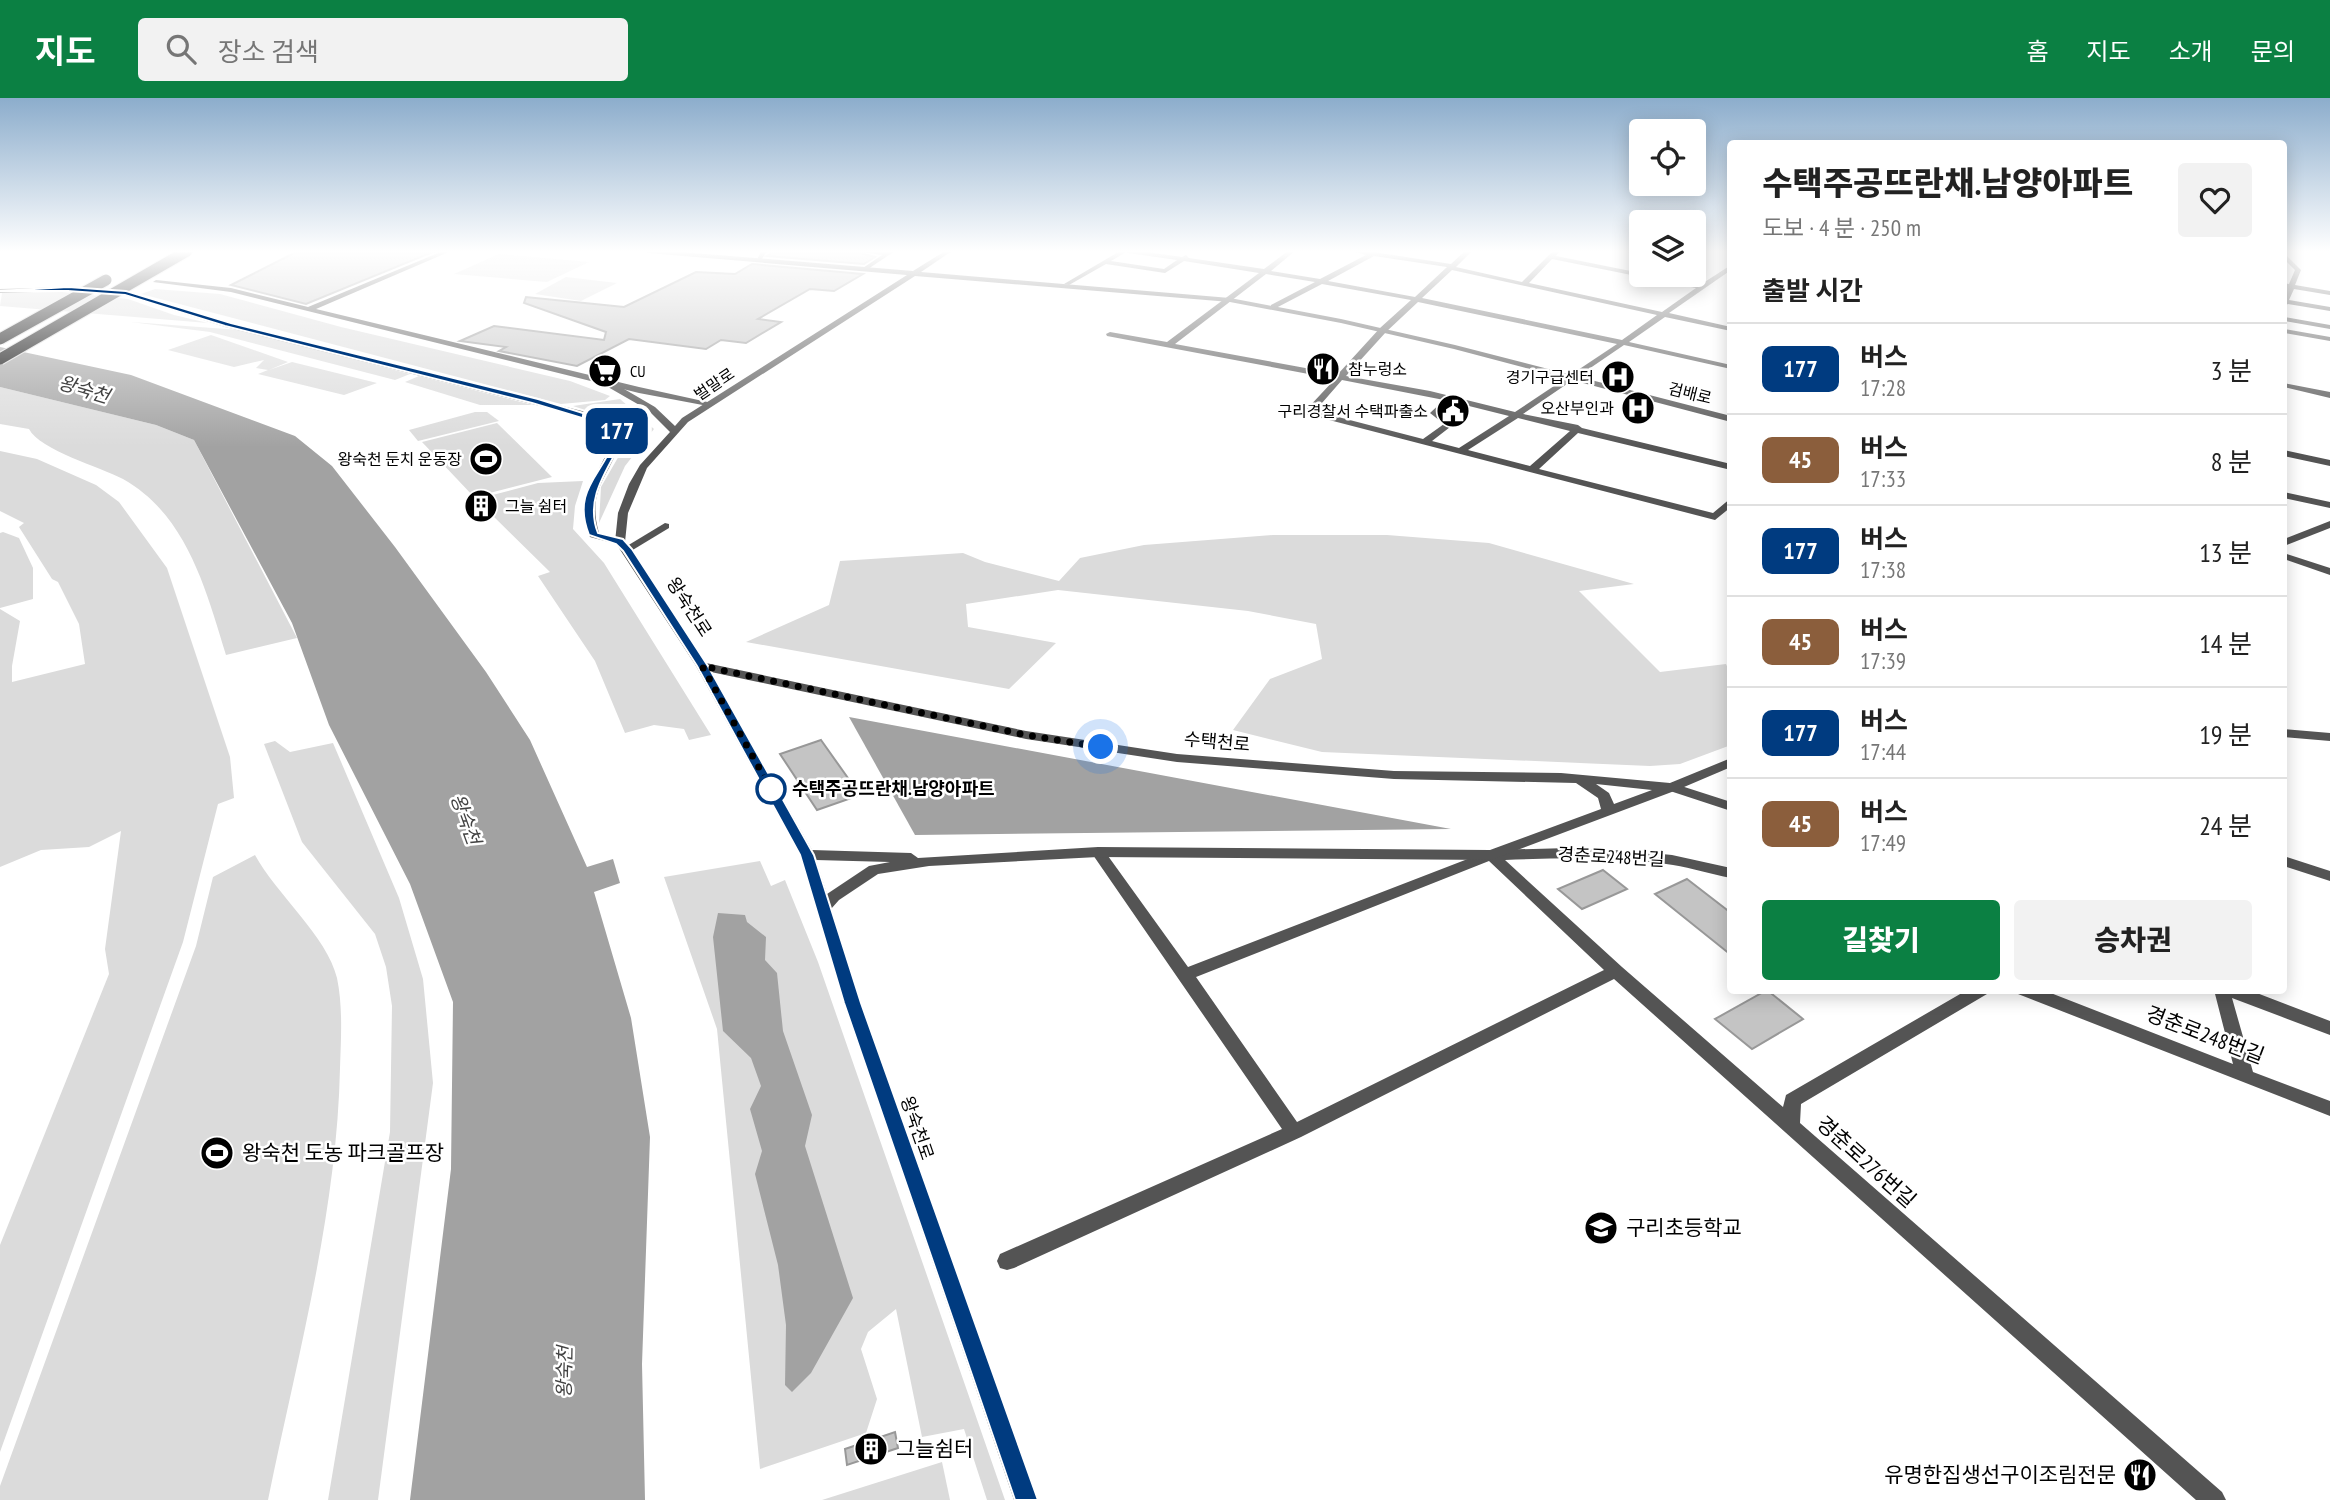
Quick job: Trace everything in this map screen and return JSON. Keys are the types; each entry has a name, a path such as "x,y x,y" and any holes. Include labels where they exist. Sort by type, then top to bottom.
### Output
{"highway":[{"path":"0,339 40,316"},
{"path":"0,359 74,316"}],"street":[{"path":"201,316 591,415 612,424 618,432 618,441 594,482 589,501 590,524 594,535 623,545 665,526"},
{"path":"339,316 604,381 708,403"},
{"name":"벌말로","path":"623,545 623,513 634,484 643,467 674,431 708,403 845,316"},
{"path":"1169,345 1208,316"},
{"name":"검배로","path":"1319,316 1383,330 1727,418"},
{"path":"1398,316 1309,412 1715,517 1727,504"},
{"path":"1505,316 1727,367"},
{"path":"1461,451 1571,379 1657,316"},
{"path":"1677,316 1727,328"},
{"path":"2287,320 2330,327"},
{"path":"2287,332 2330,340"},
{"path":"1110,334 1451,399 1727,466"},
{"path":"604,381 648,407 668,422 674,431"},
{"path":"2287,387 2330,395"},
{"path":"1426,441 1450,424 1434,413 1451,399"},
{"path":"1532,470 1578,428"},
{"path":"2287,454 2330,463"},
{"path":"2287,496 2330,505"},
{"path":"2287,542 2330,524"},
{"name":"왕숙천로","path":"623,545 702,666 807,855 822,910 1026,1500"},
{"path":"2287,557 2330,572"},
{"name":"수택천로","path":"702,666 1026,735 1177,758 1394,775 1578,779 1672,788 1727,764"},
{"path":"2287,733 2330,737"},
{"path":"1578,779 1604,796 1609,811"},
{"path":"1185,975 1491,855 1672,788 1727,806"},
{"path":"1098,852 1294,1132"},
{"name":"경춘로248번길","path":"929,861 1098,852 1491,855 1569,853 1672,860 1727,872"},
{"path":"807,855 892,856 929,861"},
{"name":"경춘로276번길","path":"1491,855 1616,971 2214,1500"},
{"path":"822,910 834,896 874,870 929,861"},
{"path":"2287,862 2330,876"},
{"path":"1007,1261 1294,1132 1616,971"},
{"path":"1791,1125 1792,1100 1974,994"},
{"name":"경춘로248번길","path":"2035,994 2330,1109"},
{"path":"2223,994 2245,1074"},
{"path":"2241,994 2330,1028"}],"shaded area":[{"path":"128,316 180,316 208,323"},
{"path":"227,316 302,316 570,381 610,396 605,400 561,404"},
{"path":"131,322 240,330 410,374 395,380 210,332"},
{"path":"211,335 288,362 269,370 292,362 377,383 344,395 258,374 268,370 256,368 264,360 234,367 168,350"},
{"path":"419,376 533,405 480,405 405,382"},
{"path":"0,387 156,425 194,440 297,638 226,655 191,556 163,513 145,494 123,479 58,451 35,437 29,429 0,424"},
{"path":"620,399 654,429 625,466 599,523 601,487 627,442 630,431 619,421 573,406"},
{"path":"475,412 487,412 499,421 418,441 409,430"},
{"name":"왕숙천 둔치 운동장","path":"497,423 552,477 474,497 422,442"},
{"path":"0,451 37,459 96,485 119,502 167,568 230,757 234,798 218,804 183,942 0,1452 0,1245 109,974 105,949 121,831 89,847 41,850 0,867 0,609 20,621 12,682 85,664 79,624 58,582 52,579 19,527 24,523 0,511"},
{"path":"583,481 575,506 573,529 604,563 711,735 689,740 684,729 654,725 625,733 595,661 538,576 550,572 487,510 493,507 485,497 538,483"},
{"path":"0,533 19,538 33,568 33,599 0,608"},
{"path":"1273,535 1387,535 1489,543 1634,584 1579,591 1660,672 1726,664 1727,746 1680,764 1650,766 1322,752 1233,730 1270,679 1322,659 1316,624 1248,611 1058,590 966,604 968,627 1056,643 1009,689 746,642 829,605 840,561 963,553 985,562 1059,581 1080,558 1144,545"},
{"path":"275,741 290,752 333,743 399,898 423,979 433,1083 378,1500 328,1500 390,1132 392,1006 386,967 375,934 302,842 264,744"},
{"name":"왕숙천 도농 파크골프장","path":"255,855 312,931 331,962 339,989 341,1023 337,1122 324,1231 268,1500 0,1500 0,1486 196,946 213,877"},
{"path":"760,861 771,886 785,880 818,962 1005,1500 987,1500 964,1429 922,1437 896,1309 868,1332 861,1349 877,1399 866,1433 760,1469 717,1029 664,877"},
{"path":"942,1462 950,1500 822,1500"}],"water":[{"name":"왕숙천","path":"0,347 131,375 295,436 332,466 486,672 530,740 587,867 613,859 620,883 594,892 631,1018 650,1137 642,1364 645,1500 410,1500 451,1169 453,1002 410,884 329,725 292,623 194,440 156,425 0,387"},
{"path":"849,717 1451,829 915,835"},
{"path":"718,913 745,915 747,922 766,937 765,960 777,973 783,1031 812,1115 805,1146 853,1298 811,1373 792,1392 785,1385 786,1325 778,1265 755,1174 762,1151 750,1109 761,1086 751,1058 723,1031 713,937"}],"building":[{"path":"562,316 762,316 758,319 781,322 746,343 721,340 706,349 629,339 577,366 499,351 506,347 460,341 494,326 604,340 606,332"},
{"path":"821,740 860,795 817,810 780,754"},
{"path":"1603,870 1627,889 1582,909 1558,889"},
{"path":"1687,879 1727,910 1727,952 1655,894"},
{"path":"1760,994 1772,994 1803,1019 1752,1049 1715,1019"},
{"name":"그늘쉼터","path":"895,1432 898,1448 847,1465 845,1449"}],"bus line":[{"name":"177","path":"200,316 591,415 612,424 618,432 618,441 594,482 589,501 590,524 594,535 620,542 627,549 702,666 807,855 852,1003 1026,1500"}],"place":[{"name":"참누렁소","path":"1323,369"},
{"name":"CU","path":"605,371"},
{"name":"경기구급센터","path":"1618,377"},
{"name":"오산부인과","path":"1638,408"},
{"name":"구리경찰서 수택파출소","path":"1453,411"},
{"name":"왕숙천 둔치 운동장","path":"486,459"},
{"name":"그늘 쉼터","path":"481,506"},
{"name":"수택주공뜨란채.남양아파트","path":"771,789"},
{"name":"왕숙천 도농 파크골프장","path":"217,1153"},
{"name":"구리초등학교","path":"1601,1228"},
{"name":"그늘쉼터","path":"871,1449"},
{"name":"유명한집생선구이조림전문","path":"2140,1475"}],"route":[{"path":"771,789 702,666 1026,735 1101,747"}]}
